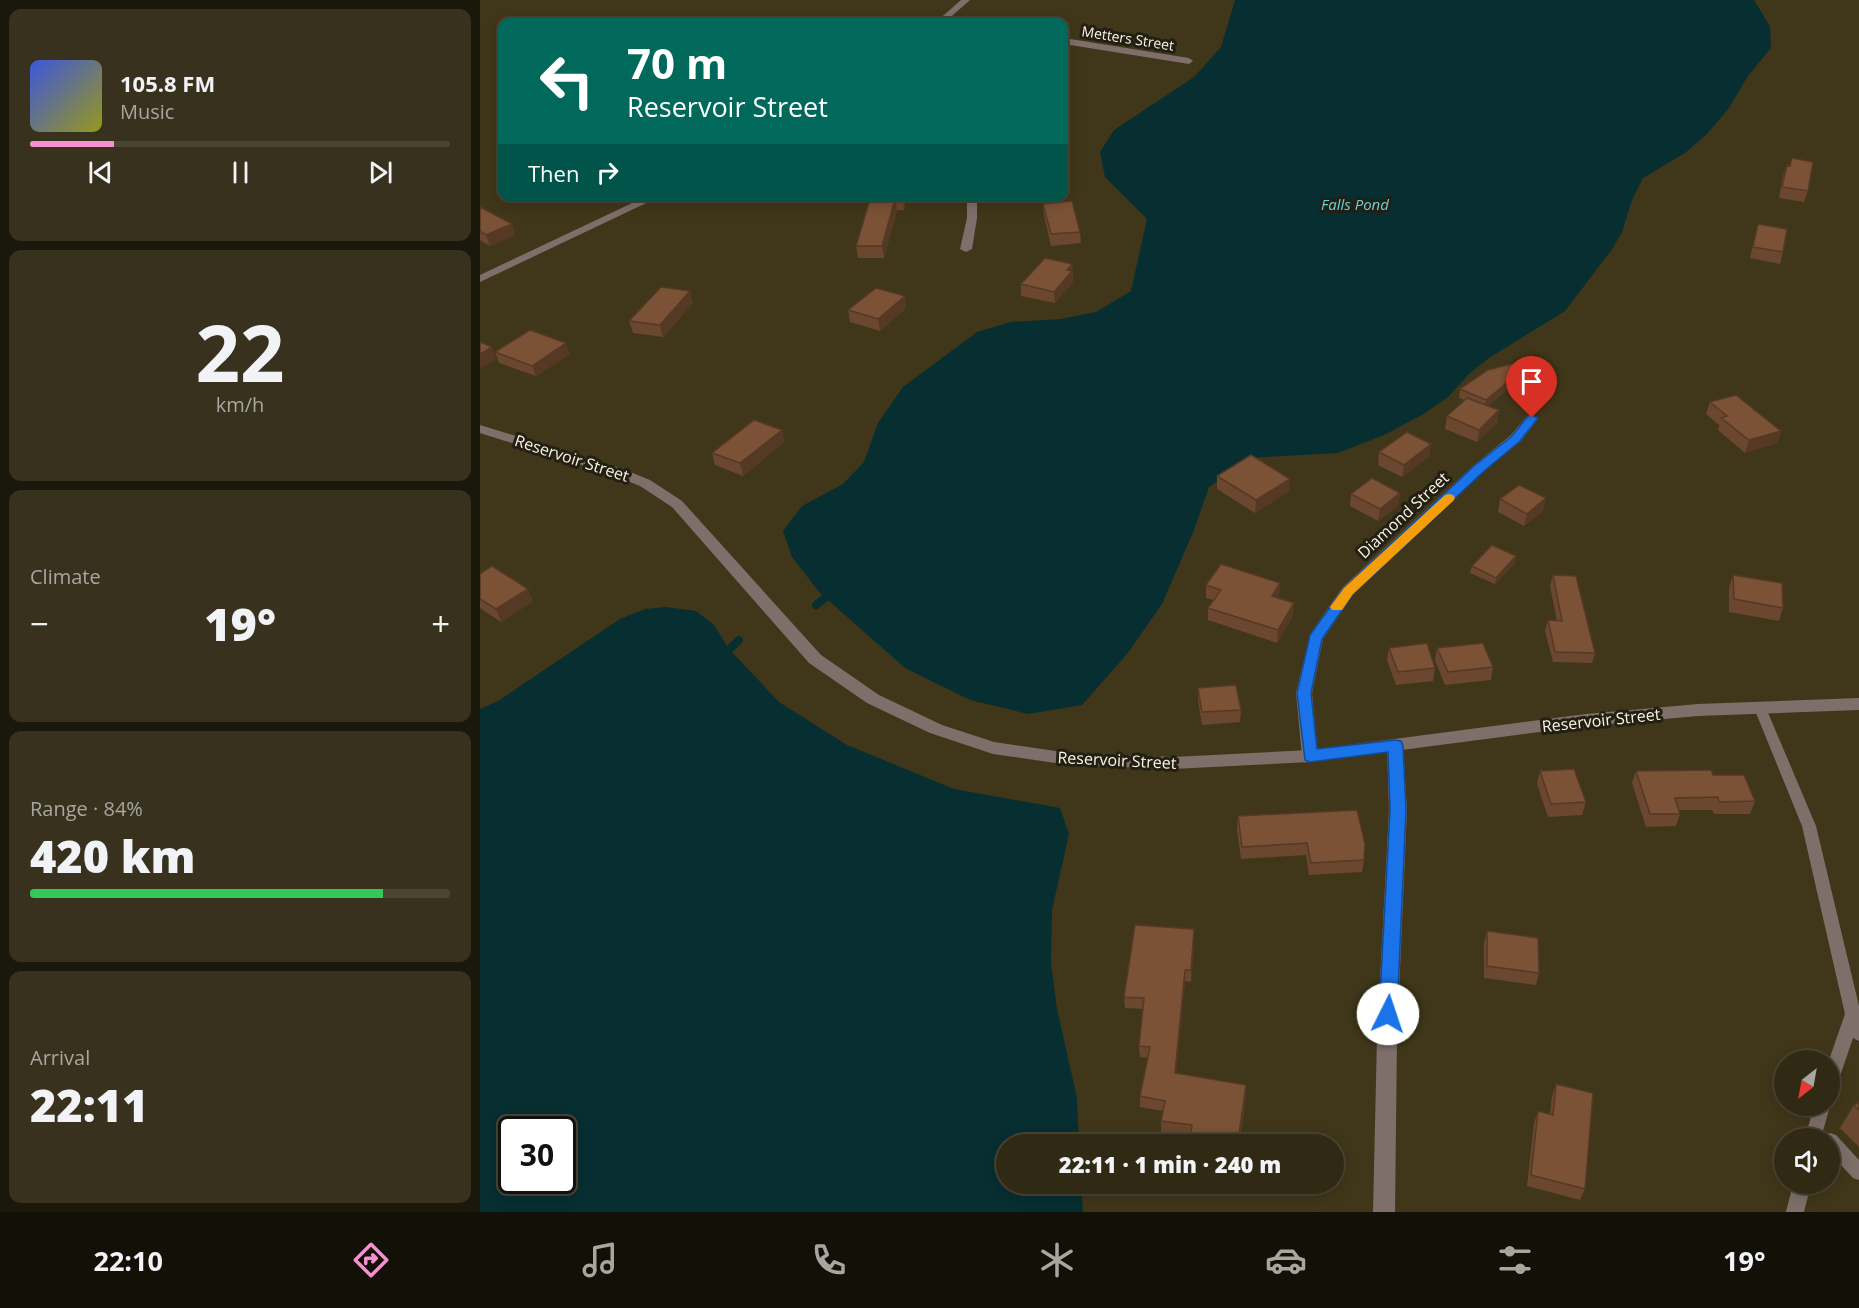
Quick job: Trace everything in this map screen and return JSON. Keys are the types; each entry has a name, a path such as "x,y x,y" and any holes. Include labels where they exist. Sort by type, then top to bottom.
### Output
{"street":[{"path":"946,18 966,0"},
{"name":"Metters Street","path":"1068,42 1189,61"},
{"path":"480,279 645,201"},
{"path":"966,249 972,218 972,201"},
{"name":"Diamond Street","path":"1310,756 1304,693 1315,638 1348,591 1478,469 1516,438 1532,418"},
{"name":"Reservoir Street","path":"480,429 618,472 645,483 677,504 814,658 873,699 936,729 993,748 1069,759 1173,764 1310,756 1586,720 1698,710 1859,704"},
{"path":"1384,1212 1387,1037 1398,810 1395,746"}],"lane":[{"path":"1760,708 1809,826 1852,1014 1854,1030 1840,1060"},
{"path":"1840,1152 1859,1172"},
{"path":"1796,1212 1800,1194"}],"water":[{"name":"Falls Pond","path":"1235,0 1754,0 1770,26 1771,48 1748,76 1729,108 1707,134 1685,153 1643,178 1632,200 1622,232 1613,248 1565,311 1489,358 1470,373 1447,398 1422,415 1384,435 1338,453 1249,458 1209,487 1194,530 1162,604 1127,654 1082,705 1028,714 970,700 905,668 820,593 792,557 783,531 802,506 843,484 864,462 878,423 903,387 977,332 1011,322 1061,319 1096,312 1131,291 1147,219 1105,177 1100,152 1114,130 1194,77 1221,47"},
{"path":"666,607 696,611 714,625 729,649 779,702 847,745 954,789 1060,808 1069,834 1052,910 1051,963 1057,1009 1077,1098 1079,1134 996,1134 996,1194 1082,1194 1083,1212 480,1212 480,709 498,701 620,619 645,609"}],"building":[{"path":"1792,158 1813,162 1808,191 1782,187 1787,165 1790,166"},
{"path":"870,201 894,201 882,246 856,246"},
{"path":"1072,201 1080,232 1051,234 1043,204"},
{"path":"480,207 512,224 486,235 480,231"},
{"path":"1758,224 1787,229 1783,252 1753,247"},
{"path":"1045,258 1072,264 1067,270 1072,271 1054,292 1021,284"},
{"path":"661,287 690,291 660,325 629,321"},
{"path":"876,288 905,296 878,319 848,310"},
{"path":"530,330 566,343 532,366 495,352"},
{"path":"480,342 492,347 480,354"},
{"path":"1538,357 1486,400 1460,389 1488,370"},
{"path":"1736,395 1781,431 1749,440 1721,418 1727,416 1710,402"},
{"path":"1467,398 1499,410 1479,430 1447,416"},
{"path":"754,420 782,430 740,463 712,453"},
{"path":"1407,432 1431,444 1404,465 1379,452"},
{"path":"1251,455 1290,479 1256,500 1217,476"},
{"path":"1372,478 1400,493 1380,509 1351,494"},
{"path":"1519,485 1546,498 1527,514 1500,499"},
{"path":"1492,545 1516,556 1496,578 1472,566"},
{"path":"1221,564 1280,583 1272,596 1294,603 1278,630 1208,608 1221,590 1206,585"},
{"path":"492,566 528,589 496,609 480,599 480,574"},
{"path":"1553,575 1576,576 1595,653 1555,652 1548,620 1562,621"},
{"path":"1733,575 1782,583 1783,608 1734,599"},
{"path":"1427,643 1435,668 1398,672 1389,648"},
{"path":"1483,643 1493,667 1448,672 1437,648"},
{"path":"1236,685 1241,710 1202,712 1198,688"},
{"path":"1574,769 1586,802 1551,804 1540,771"},
{"path":"1711,770 1713,775 1744,775 1755,801 1719,802 1718,797 1675,798 1680,814 1650,814 1636,771"},
{"path":"1357,810 1365,844 1364,860 1311,863 1307,843 1242,847 1238,816"},
{"path":"1135,925 1194,929 1191,970 1185,970 1175,1073 1246,1085 1239,1134 1191,1133 1192,1125 1161,1121 1165,1101 1140,1096 1150,1047 1139,1046 1144,998 1124,997"},
{"path":"1487,931 1538,938 1539,973 1487,966"},
{"path":"1556,1084 1593,1093 1585,1189 1531,1175 1538,1111 1553,1115"}],"waterway":[{"path":"816,605 834,591"},
{"path":"722,656 739,640"}],"slow traffic":[{"path":"1337,607 1348,591 1449,498"}],"route":[{"path":"1388,1014 1398,810 1395,746 1310,756 1304,693 1315,638 1348,591 1435,512 1478,469 1516,438 1532,418"}]}
